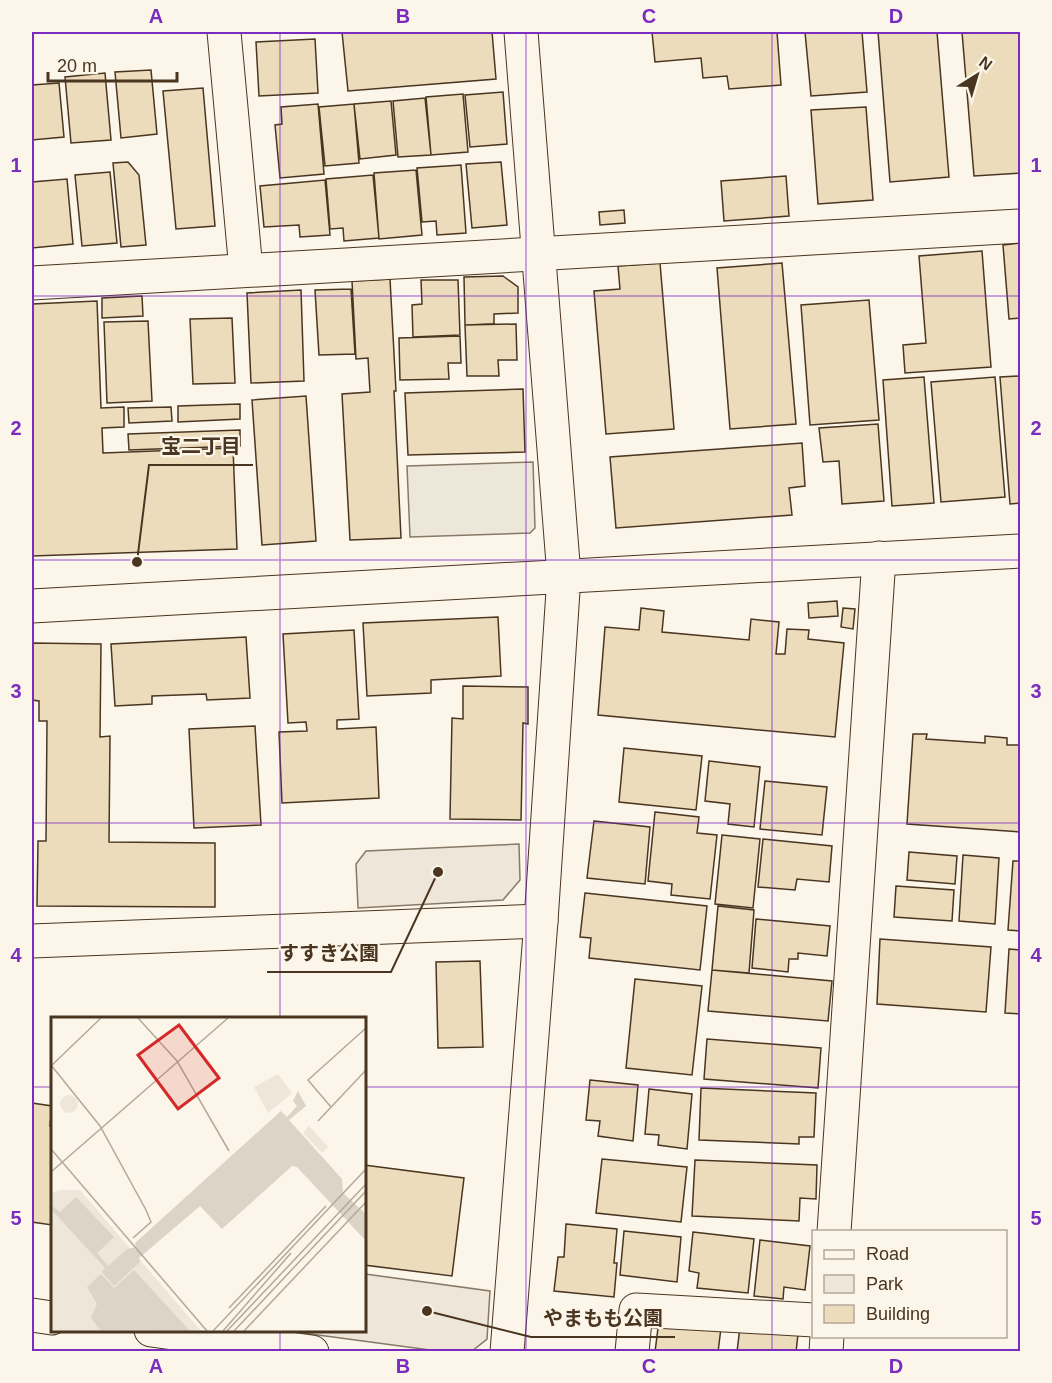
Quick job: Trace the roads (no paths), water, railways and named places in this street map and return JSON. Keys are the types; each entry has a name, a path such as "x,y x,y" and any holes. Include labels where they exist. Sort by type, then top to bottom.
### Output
{"street":[{"path":"224,32 246,270"},
{"path":"507,1352 541,921 564,576 521,32"},
{"path":"32,283 1020,226"},
{"path":"32,606 1020,551"},
{"path":"834,1230 879,558"},
{"path":"32,941 541,921"},
{"path":"632,1352 636,1310 812,1320"},
{"path":"32,1315 51,1317"},
{"path":"167,1332 312,1352"}],"place":[{"name":"宝二丁目","path":"137,562"},
{"name":"すすき公園","path":"438,872"},
{"name":"やまもも公園","path":"427,1311"}]}
